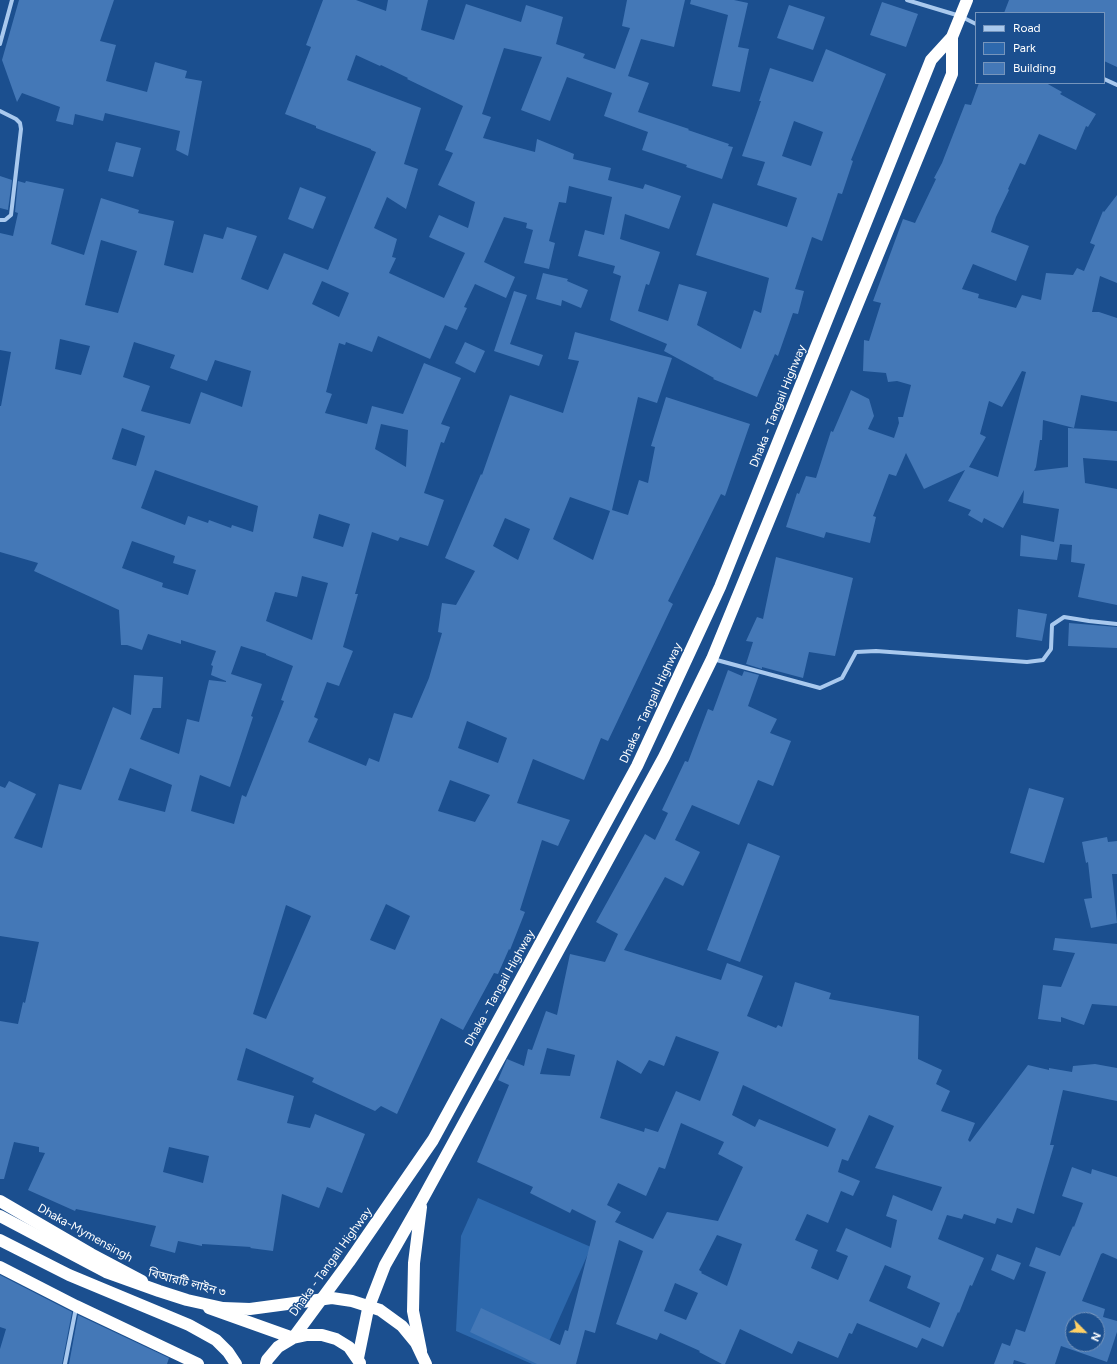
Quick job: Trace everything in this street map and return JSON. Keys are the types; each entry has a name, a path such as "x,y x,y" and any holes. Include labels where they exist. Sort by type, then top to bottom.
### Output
{"highway":[{"name":"Dhaka - Tangail Highway","path":"293,1338 350,1262 433,1140 637,766 720,587 932,60 952,37 966,0"},
{"name":"Dhaka - Tangail Highway","path":"360,1361 368,1309 385,1265 664,757 712,659 952,74 952,37"},
{"path":"422,1200 414,1263 413,1311 425,1364"},
{"name":"Dhaka-Mymensingh","path":"0,1201 91,1254 150,1285 219,1312 293,1338"},
{"name":"বিআরটি লাইন ৩","path":"0,1216 106,1272 187,1300 223,1308 250,1309 332,1298 352,1301 380,1310 402,1326 416,1344 425,1364"},
{"path":"0,1240 70,1275 189,1325 216,1340 228,1352 236,1364"},
{"path":"0,1267 76,1306 198,1364"},
{"name":"Dhaka-Mymensingh","path":"266,1364 267,1360 278,1347 293,1338 307,1335 322,1335 336,1339 348,1347 360,1361"}],"street":[{"path":"0,44 12,0"},
{"path":"907,0 960,16 975,24"},
{"path":"1105,79 1117,85"},
{"path":"0,111 16,119 20,123 21,128 11,215 5,220 0,220"},
{"path":"712,659 820,688 842,678 856,652 876,651 1027,662 1043,660 1051,649 1052,625 1064,617 1117,624"},
{"path":"64,1364 76,1306"}],"green space":[{"path":"478,1198 591,1247 539,1364 532,1364 456,1331 461,1236"}],"building":[{"path":"19,0 114,0 100,41 116,45 106,81 147,92 155,62 187,71 185,78 202,81 188,156 176,150 180,131 105,113 103,121 75,114 73,125 56,121 60,107 22,93 17,102 2,60"},
{"path":"323,0 356,0 386,11 388,0 428,0 421,30 454,40 466,4 521,22 526,5 563,17 556,44 585,54 583,58 615,69 630,28 622,26 627,0 685,0 674,47 641,39 628,76 649,83 638,112 689,129 688,130 729,144 728,146 733,147 722,179 686,167 687,165 642,150 648,132 604,116 612,93 567,77 550,121 521,110 542,57 504,48 482,114 491,117 483,138 535,152 537,139 574,154 573,159 611,168 608,180 643,189 645,184 681,196 669,229 625,214 620,239 660,252 649,285 646,284 638,311 668,321 679,284 707,292 697,325 741,349 754,310 761,313 769,278 696,255 713,203 787,227 797,198 757,185 765,162 742,156 761,101 759,101 770,68 813,82 826,49 886,74 851,160 853,161 842,194 838,193 822,241 812,237 795,289 804,291 798,314 793,313 778,356 775,354 757,397 713,379 714,378 664,351 667,344 610,320 621,276 613,273 615,266 578,256 585,230 604,235 612,197 569,186 566,203 559,202 549,241 555,243 549,269 524,263 533,230 526,228 527,223 504,217 484,262 515,277 506,298 475,284 464,307 467,308 457,330 445,325 430,359 378,336 372,352 346,342 345,345 339,343 326,392 332,394 325,413 367,424 372,406 403,414 424,363 461,378 441,424 450,427 444,443 441,442 424,493 444,500 428,546 400,537 398,541 372,532 355,594 358,594 343,647 353,651 339,686 327,682 314,717 318,719 308,742 366,766 369,758 379,762 394,713 412,718 429,678 442,633 438,632 442,603 456,605 475,571 445,558 481,474 482,475 510,395 563,413 579,361 568,359 575,332 672,358 657,403 638,397 612,510 628,515 639,480 648,483 655,447 651,446 666,397 750,424 725,496 721,494 668,601 673,604 608,741 601,738 584,780 533,759 517,803 570,820 558,846 542,840 520,910 525,912 510,950 509,949 498,974 494,973 463,1030 441,1018 397,1114 381,1106 375,1111 312,1082 314,1078 246,1048 237,1080 294,1096 287,1123 310,1128 315,1114 365,1134 342,1193 327,1187 319,1208 282,1194 273,1251 250,1248 251,1247 202,1244 202,1246 178,1241 175,1253 150,1246 156,1226 76,1209 75,1211 28,1190 45,1153 39,1152 39,1147 14,1142 4,1179 0,1179 0,1021 18,1024 23,1002 25,1003 39,942 0,936 0,786 5,788 9,781 36,794 14,838 42,848 59,784 81,790 113,707 131,715 134,675 163,677 161,708 153,708 140,739 179,754 187,719 199,722 209,680 226,681 211,675 213,666 211,665 216,651 181,640 181,644 148,634 142,650 127,645 121,645 119,610 34,571 38,563 0,552 0,406 11,352 0,350 0,233 13,236 18,213 15,212 18,181 25,183 26,181 64,189 51,244 84,255 101,198 139,210 138,213 174,221 164,265 193,273 204,234 223,239 227,227 257,236 241,279 268,290 284,253 328,270 376,152 285,114 311,47 306,45","holes":["356,55 380,66 381,65 463,106 445,150 453,153 438,185 475,202 468,228 439,215 429,237 465,253 444,298 389,273 396,258 392,257 397,239 374,228 387,197 406,209 418,169 404,164 421,108 347,80","794,121 823,132 811,166 782,156","101,240 137,251 118,313 85,305","322,281 349,293 339,317 312,304","60,339 90,346 81,375 55,369","134,342 175,355 170,368 207,381 215,360 251,371 242,407 201,392 190,424 141,411 150,386 123,377","381,424 408,430 406,467 375,449","122,428 145,436 136,466 112,459","155,470 258,506 253,532 232,525 231,528 209,520 208,523 188,516 185,525 141,508","570,497 610,511 593,560 553,539","319,514 350,524 343,547 313,538","505,518 530,529 518,560 493,546","132,541 175,556 173,563 196,570 188,595 162,587 163,583 122,568","302,576 328,583 312,640 266,621 275,592 297,597","241,646 266,654 293,666 281,700 284,701 246,797 242,795 234,824 191,811 200,775 230,787 253,717 251,716 262,684 231,674","467,721 507,738 498,763 458,748","130,768 172,785 165,812 118,800","450,780 490,795 475,822 438,811","386,904 410,916 395,950 370,940","286,905 311,916 266,1019 253,1014","169,1147 209,1156 203,1183 163,1172"]},
{"path":"691,0 734,0 748,3 738,47 749,49 740,92 712,86 728,15 690,4"},
{"path":"1009,0 1117,0 1117,67 1105,61 1105,12 1004,12"},
{"path":"882,2 918,14 906,47 870,35"},
{"path":"789,5 825,17 813,50 777,38"},
{"path":"979,84 1048,84 1062,92 1060,94 1096,114 1088,127 1086,126 1076,150 1039,134 1025,165 1020,163 996,217 991,232 1029,246 1016,281 973,264 962,289 979,294 978,298 1016,308 1022,295 1041,300 1046,273 1073,275 1077,268 1084,271 1095,245 1090,243 1103,211 1104,212 1117,195 1117,283 1100,276 1092,312 1099,312 1117,318 1117,402 1081,395 1074,428 1043,420 1042,440 1040,440 1036,467 1034,471 1068,467 1068,428 1117,431 1117,461 1083,458 1085,483 1117,489 1117,605 1078,597 1085,564 1071,562 1072,545 1060,544 1057,560 1020,556 1021,535 1054,542 1059,509 1023,503 1024,490 1003,528 984,518 982,523 968,515 971,510 948,501 965,470 924,489 906,453 896,476 889,474 873,516 876,517 870,543 826,532 824,538 786,527 797,493 799,494 806,476 816,478 831,431 833,432 851,390 869,399 874,416 868,429 894,438 899,423 898,417 903,417 911,385 897,381 888,382 886,373 863,371 864,340 869,341 881,303 873,301 903,219 915,223 936,179 934,178 942,163 965,104 971,105","holes":["1022,371 1026,372 998,477 969,467 986,437 980,434 989,401 1002,407"]},
{"path":"116,142 141,148 133,177 108,171"},
{"path":"0,176 12,180 8,210 0,208"},
{"path":"300,187 326,197 313,229 288,219"},
{"path":"543,273 568,279 567,281 588,290 581,308 562,300 561,306 536,299"},
{"path":"514,291 527,295 510,344 543,355 539,366 494,351"},
{"path":"465,342 485,351 475,373 455,363"},
{"path":"776,557 853,578 835,656 809,652 803,678 746,664 753,642 746,641 757,617 763,619"},
{"path":"1018,609 1047,614 1042,641 1016,637"},
{"path":"1069,623 1117,627 1117,648 1068,646"},
{"path":"728,670 742,676 744,671 759,675 748,706 777,719 770,733 791,741 773,786 758,780 739,825 692,805 675,840 700,852 683,886 665,877 624,950 721,980 727,963 763,976 747,1016 776,1028 778,1025 782,1027 795,982 831,993 829,999 919,1016 918,1059 942,1070 936,1084 950,1091 941,1111 975,1123 968,1140 970,1142 1028,1065 1049,1070 1049,1068 1072,1072 1073,1066 1095,1064 1117,1068 1117,1101 1063,1090 1050,1145 1054,1145 1034,1214 1017,1208 1012,1223 997,1218 995,1224 964,1214 962,1219 947,1215 938,1239 984,1258 972,1286 970,1285 943,1347 922,1338 917,1348 857,1323 852,1334 849,1333 838,1358 798,1341 792,1354 740,1329 725,1364 722,1364 699,1352 700,1351 660,1333 657,1340 616,1324 643,1251 619,1240 595,1333 585,1330 576,1364 537,1364 470,1332 481,1308 560,1345 565,1330 568,1331 596,1221 572,1209 570,1213 530,1193 533,1187 477,1162 509,1085 498,1080 507,1059 524,1066 528,1049 532,1050 546,1011 557,1015 570,954 605,962 618,934 596,922 645,834 655,840 668,813 662,810 685,761 688,762 708,709 713,711","holes":["676,1036 719,1052 700,1101 676,1091 658,1132 645,1128 644,1132 600,1118 617,1060 641,1074 649,1060 664,1066","547,1048 575,1055 570,1076 540,1074","743,1085 836,1129 828,1147 759,1119 755,1127 732,1115","869,1115 894,1126 875,1168 942,1187 932,1211 893,1195 886,1216 897,1220 891,1248 846,1228 836,1251 848,1256 838,1280 811,1268 818,1250 795,1240 807,1214 828,1223 841,1191 853,1196 860,1181 838,1172 842,1159 848,1161","681,1123 724,1142 718,1154 743,1167 718,1221 667,1212 653,1239 615,1222 621,1212 607,1205 618,1183 646,1196 659,1167 665,1169","717,1235 742,1244 727,1286 701,1273 702,1272 699,1270","885,1265 911,1276 907,1288 940,1303 930,1328 869,1301","675,1283 698,1293 686,1320 664,1311"]},
{"path":"1029,788 1064,798 1044,863 1010,853"},
{"path":"1107,837 1108,842 1117,841 1117,874 1112,874 1117,923 1091,928 1084,899 1092,898 1088,862 1086,863 1082,842"},
{"path":"748,843 780,856 740,962 707,950"},
{"path":"1055,938 1117,944 1117,1006 1092,1004 1084,1025 1061,1017 1061,1022 1038,1019 1043,985 1061,987 1075,953 1053,950"},
{"path":"1072,1167 1091,1174 1092,1169 1117,1177 1117,1259 1103,1253 1101,1254 1082,1301 1105,1309 1104,1312 1065,1312 1065,1347 1061,1346 1055,1364 1027,1364 1014,1360 1013,1364 994,1364 1002,1343 1010,1346 1016,1329 1025,1332 1046,1272 1029,1266 1036,1247 1060,1256 1073,1226 1074,1227 1083,1203 1062,1196"},
{"path":"997,1254 1021,1263 1014,1280 991,1270"},
{"path":"0,1275 72,1312 62,1364 0,1364 0,1349 6,1329 0,1327"},
{"path":"78,1315 169,1358 167,1364 69,1364"},
{"path":"1105,1318 1117,1321 1117,1332 1107,1362 1078,1352 1105,1352"}]}
